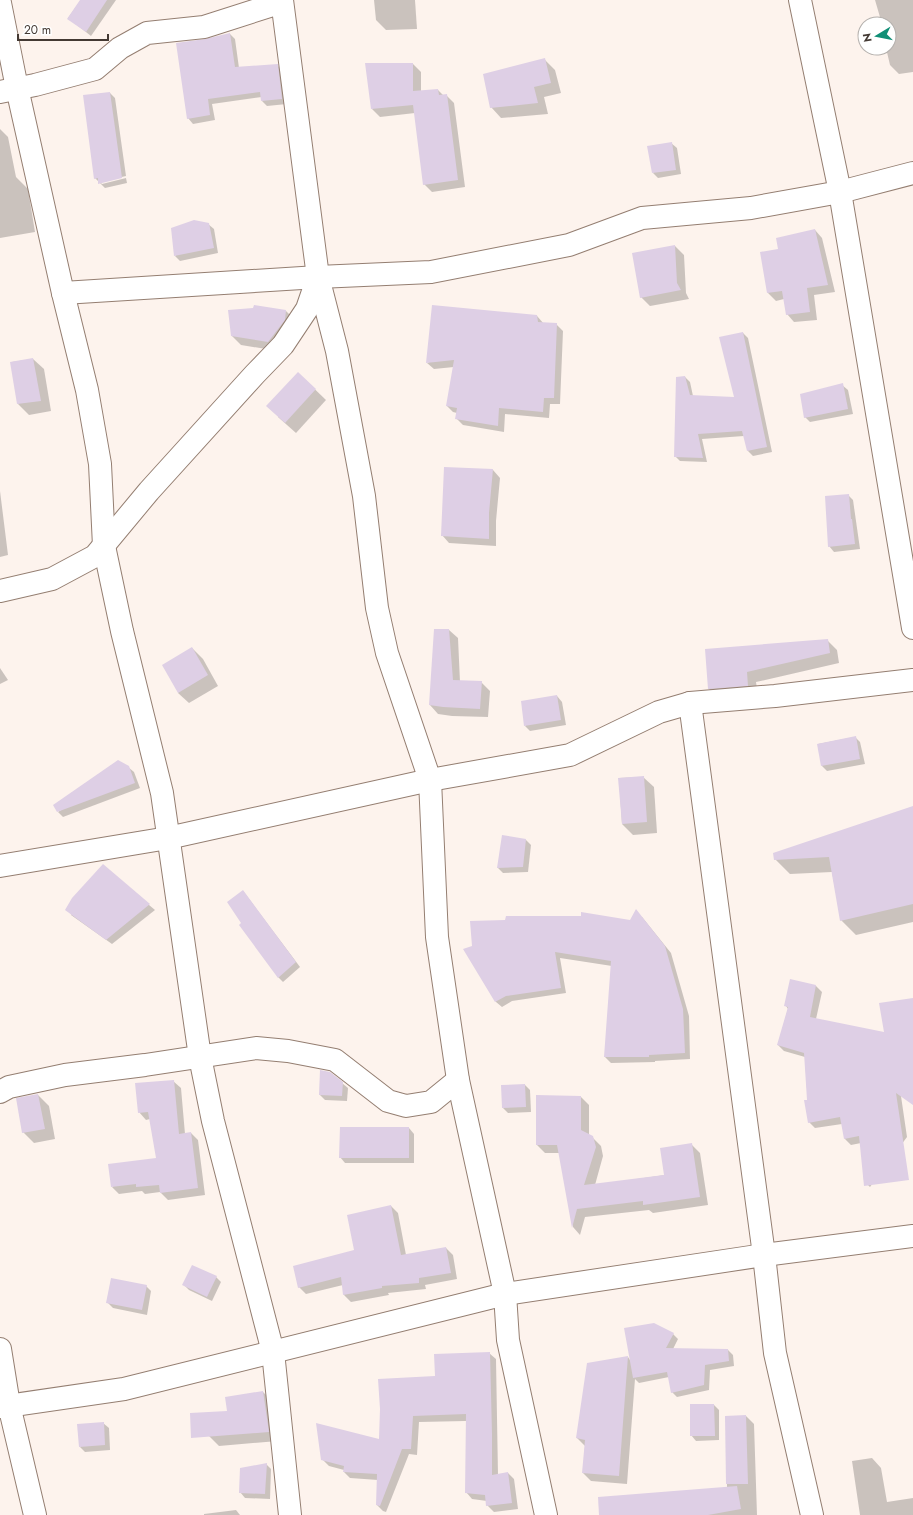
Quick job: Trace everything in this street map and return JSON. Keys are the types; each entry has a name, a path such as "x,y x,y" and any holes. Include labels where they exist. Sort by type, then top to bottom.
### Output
{"street":[{"path":"800,0 840,192 913,628"},
{"path":"8,90 95,69 120,48 147,33 204,27 282,1 318,277 337,352 364,496 377,608 387,653 430,780 438,937 458,1080 505,1294 508,1340 546,1515"},
{"path":"0,3 8,90 63,293 87,390 100,464 104,546 122,631 162,793 200,1057 213,1121 273,1352 290,1515"},
{"path":"63,293 318,277 431,272 569,245 642,218 751,208 840,192 913,173"},
{"path":"0,591 52,579 95,556 154,485 283,345 307,309 318,277"},
{"path":"0,866 168,838 430,780 570,755 659,712 690,703 775,696 913,680"},
{"path":"690,703 764,1255 775,1353 812,1515"},
{"path":"0,1092 10,1087 65,1075 256,1048 288,1051 335,1060 388,1101 406,1106 431,1102 458,1080"},
{"path":"5,1406 124,1389 505,1294 764,1255 913,1236"},
{"path":"0,1349 5,1406 35,1515"}],"building":[{"path":"80,0 107,0 86,32 67,19"},
{"path":"230,33 235,67 278,64 282,99 261,101 260,92 208,99 210,115 187,119 176,43 205,39"},
{"path":"545,58 551,83 534,87 538,103 490,108 483,74"},
{"path":"365,63 413,63 413,91 438,89 439,95 447,94 458,180 423,185 413,105 371,109"},
{"path":"110,92 122,178 98,184 98,178 94,179 83,95"},
{"path":"672,142 676,170 652,173 647,146"},
{"path":"194,220 209,223 214,248 174,256 171,228"},
{"path":"815,229 828,285 807,288 810,312 786,315 782,291 767,293 760,252 778,249 776,238"},
{"path":"675,245 677,283 681,290 640,298 632,253"},
{"path":"254,305 286,310 285,320 268,342 231,336 228,310 253,308"},
{"path":"432,305 537,315 538,322 557,323 554,398 544,398 543,412 499,408 498,426 455,419 457,408 446,406 454,360 426,363"},
{"path":"743,332 767,447 747,451 742,431 698,434 703,458 674,457 676,377 685,376 690,395 734,397 719,337"},
{"path":"33,358 41,401 17,404 10,362"},
{"path":"298,372 316,389 285,423 266,406"},
{"path":"843,383 848,409 804,418 800,394"},
{"path":"444,467 493,469 489,513 489,539 441,536"},
{"path":"849,494 855,544 828,547 825,496"},
{"path":"434,629 449,629 453,680 482,681 480,709 429,705"},
{"path":"828,639 830,653 747,672 748,686 708,689 705,649"},
{"path":"192,647 208,675 178,693 162,665"},
{"path":"557,695 561,720 524,726 521,701"},
{"path":"856,736 860,759 821,766 817,744"},
{"path":"118,760 129,766 135,783 57,812 53,805"},
{"path":"644,776 647,822 622,824 618,778"},
{"path":"913,806 913,904 840,921 829,857 774,860 773,853"},
{"path":"502,835 526,839 523,867 497,868"},
{"path":"103,864 150,904 106,940 65,910 72,898"},
{"path":"243,890 296,962 278,978 239,925 241,923 227,902"},
{"path":"636,909 665,946 683,1009 685,1053 649,1055 649,1057 604,1057 611,961 555,952 561,988 506,996 495,1002 463,949 472,946 470,921 505,920 506,916 581,916 581,912 630,920"},
{"path":"790,979 816,985 810,1017 884,1032 879,1003 913,998 913,1105 896,1093 909,1180 864,1186 859,1136 844,1139 840,1117 808,1123 804,1100 807,1100 804,1053 777,1045 788,1007 784,1006"},
{"path":"320,1070 330,1072 343,1082 342,1096 319,1095"},
{"path":"174,1080 179,1134 191,1132 198,1188 160,1193 159,1185 136,1187 136,1184 111,1187 108,1164 156,1158 148,1112 138,1113 135,1083"},
{"path":"525,1084 526,1107 502,1108 501,1085"},
{"path":"38,1094 45,1129 22,1133 16,1098"},
{"path":"536,1095 581,1096 581,1130 593,1136 596,1147 584,1185 664,1175 660,1148 692,1143 700,1197 643,1205 643,1201 577,1209 572,1228 557,1145 536,1145"},
{"path":"340,1127 409,1127 409,1158 339,1158"},
{"path":"391,1205 401,1255 446,1247 451,1273 419,1278 419,1283 382,1286 382,1288 343,1295 341,1277 298,1288 293,1266 354,1250 347,1215"},
{"path":"192,1265 217,1276 207,1297 182,1285"},
{"path":"111,1278 147,1285 142,1310 106,1303"},
{"path":"654,1323 674,1333 666,1348 728,1349 729,1361 705,1365 704,1385 671,1393 667,1372 633,1378 624,1328"},
{"path":"490,1352 492,1475 508,1472 512,1503 486,1506 485,1495 465,1493 466,1414 413,1416 411,1449 402,1449 380,1506 376,1505 377,1474 343,1472 344,1466 321,1460 316,1423 379,1439 380,1409 378,1379 435,1376 434,1354"},
{"path":"628,1356 619,1476 582,1473 585,1440 576,1438 587,1363"},
{"path":"263,1391 269,1432 191,1438 190,1413 227,1411 225,1397"},
{"path":"690,1404 714,1404 715,1436 690,1436"},
{"path":"746,1415 748,1484 726,1484 725,1416"},
{"path":"104,1422 105,1445 79,1447 77,1424"},
{"path":"267,1463 265,1494 239,1493 240,1468"},
{"path":"737,1486 741,1509 708,1515 599,1515 598,1497"}]}
